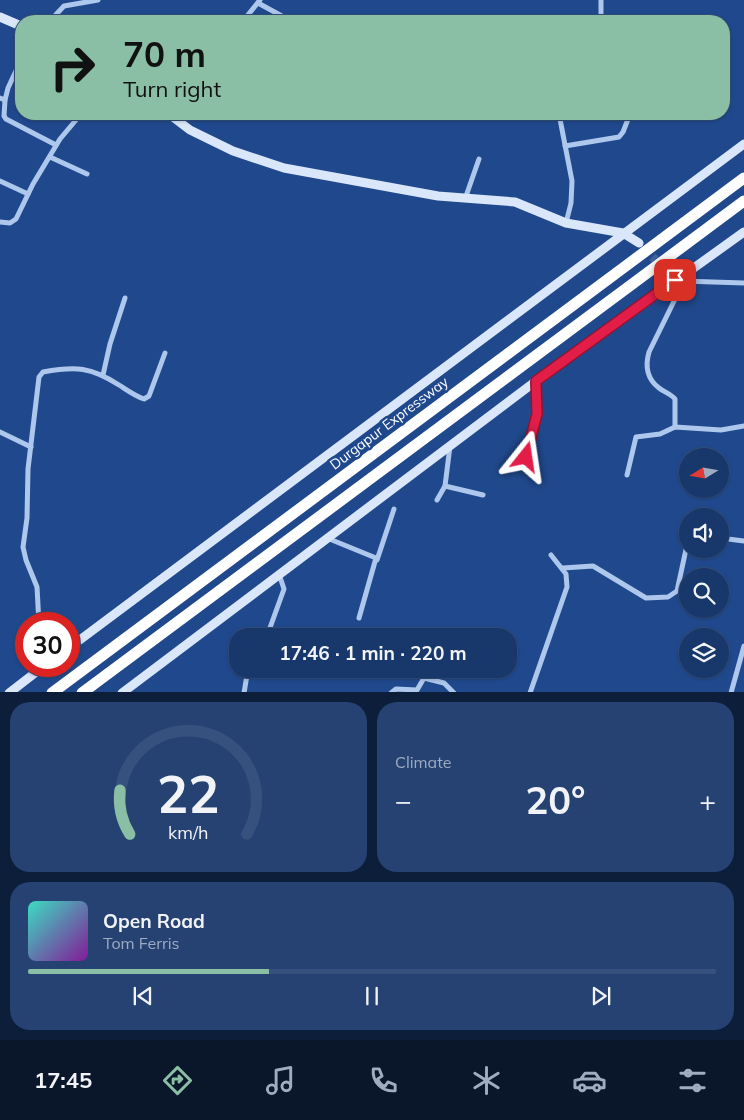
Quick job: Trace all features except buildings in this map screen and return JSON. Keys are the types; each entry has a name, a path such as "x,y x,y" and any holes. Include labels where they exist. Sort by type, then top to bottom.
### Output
{"highway":[{"name":"Durgapur Expressway","path":"52,692 744,178"},
{"path":"82,692 744,201"}],"street":[{"path":"56,15 64,6 98,0"},
{"path":"601,0 601,15"},
{"path":"248,15 259,2 281,15"},
{"path":"0,17 15,23"},
{"path":"15,73 3,99 4,118 56,145"},
{"path":"0,222 10,223 16,219 56,145 76,120"},
{"path":"178,120 190,130 233,151 275,166 337,179 465,199 515,202 566,223 623,233 639,243"},
{"path":"559,120 572,188 566,223"},
{"path":"565,146 619,137 628,120"},
{"path":"80,640 454,363 623,233 744,144"},
{"path":"50,157 87,174"},
{"path":"465,199 479,159"},
{"path":"0,181 28,194"},
{"path":"122,692 536,381 679,281 744,232"},
{"path":"665,270 679,281 744,284"},
{"path":"675,427 675,399 656,385 648,374 646,364 649,352 679,281"},
{"path":"104,375 110,344 125,298"},
{"path":"38,612 36,582 26,560 23,547 31,447 41,374 75,368 104,375 141,398 146,399 149,396 165,353"},
{"path":"526,457 537,414 536,381"},
{"path":"627,475 636,437 660,434 675,427 721,430 744,426"},
{"path":"0,432 31,447"},
{"path":"438,500 445,486 450,446"},
{"path":"445,486 483,496"},
{"path":"359,618 394,509"},
{"path":"326,538 372,555 377,560"},
{"path":"729,539 744,541"},
{"path":"530,692 567,587 568,580 563,568 551,555"},
{"path":"563,568 593,566 641,597 651,599 668,597 677,591 684,558"},
{"path":"270,628 284,589 278,574"},
{"path":"732,692 744,646"},
{"path":"9,692 29,677"},
{"path":"244,692 246,678"},
{"path":"391,692 396,689 417,690 424,678 444,683 454,692"}],"tunnel":[{"path":"643,247 663,268"}],"route":[{"path":"526,457 537,414 536,381 675,280"}]}
